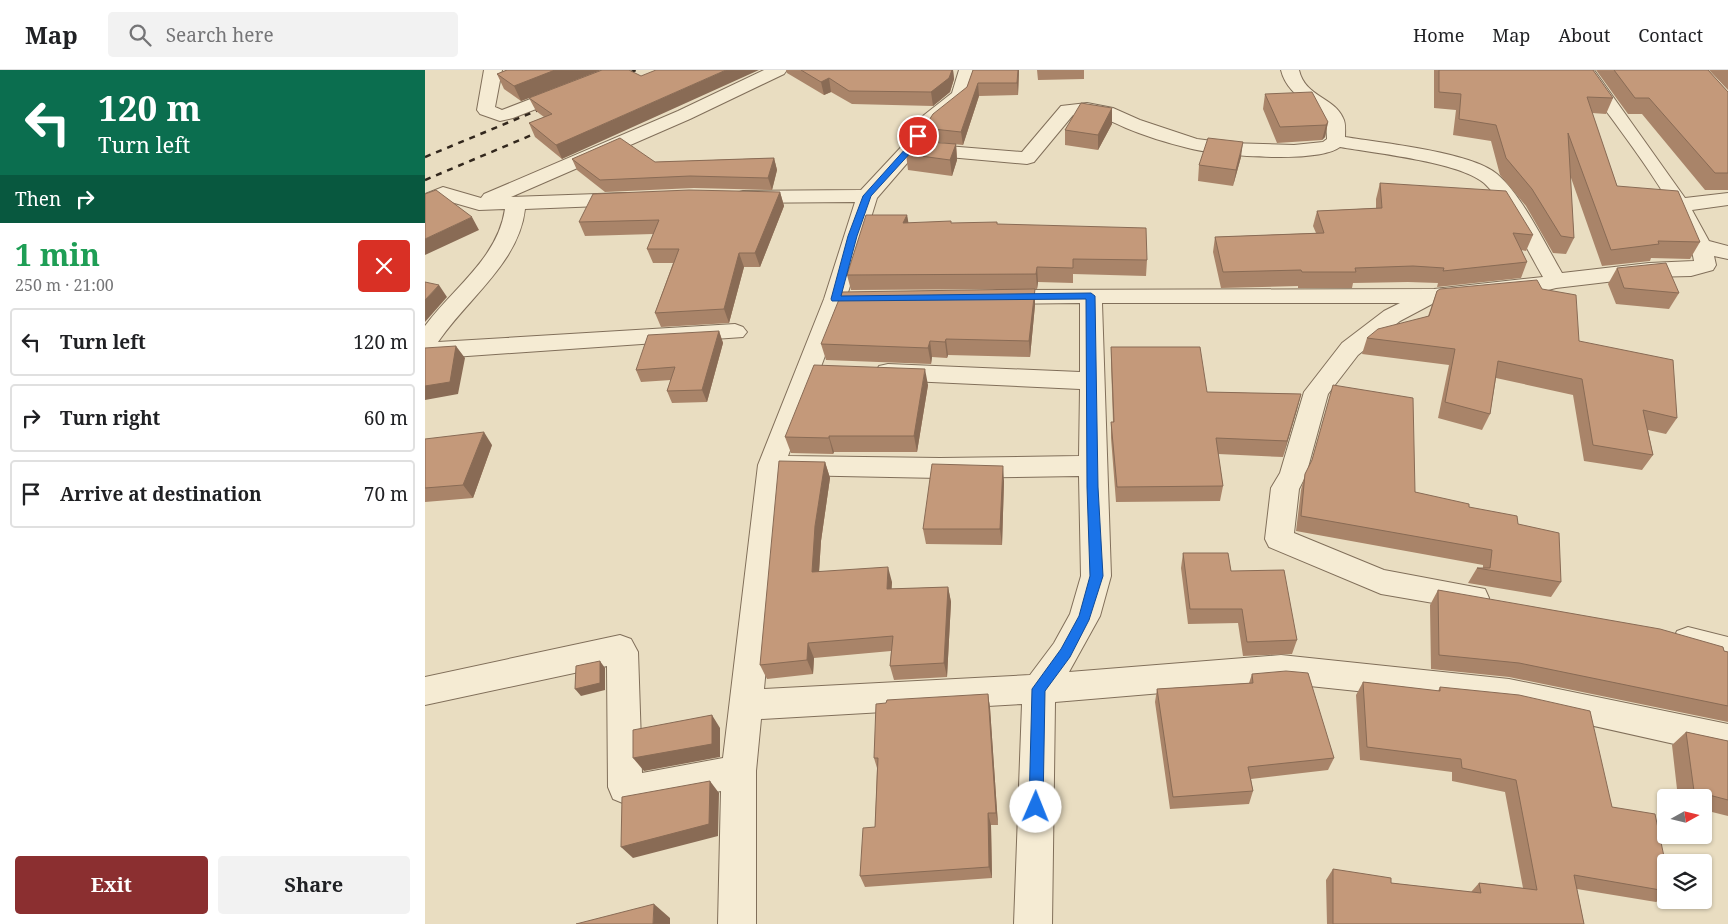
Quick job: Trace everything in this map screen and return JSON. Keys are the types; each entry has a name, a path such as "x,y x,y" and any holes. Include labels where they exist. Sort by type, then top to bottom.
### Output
{"street":[{"path":"493,70 486,100 486,110 500,116 531,107 620,70"},
{"path":"479,204 684,114 778,70"},
{"path":"737,924 739,771 771,465 807,370 845,298 853,236 867,196 910,148 926,123 960,95 969,70"},
{"path":"1290,70 1291,79 1296,86 1335,118 1336,141"},
{"path":"973,297 1434,296 1533,287 1556,281 1705,265 1706,261 1699,244 1673,191 1585,70"},
{"path":"910,148 1027,158 1067,110 1087,108 1113,113 1133,124 1194,144 1253,151 1301,150 1328,147 1336,141 1465,164 1480,169 1493,179 1503,192 1556,281"},
{"path":"425,201 443,193 479,204 654,198"},
{"path":"723,196 867,196"},
{"path":"1680,205 1728,199"},
{"path":"425,343 436,326 473,286 511,232 515,202"},
{"path":"1699,244 1728,253"},
{"path":"1033,924 1039,689 1065,653 1085,616 1097,576 1091,296"},
{"path":"1434,296 1392,316 1373,330 1351,349 1316,392 1293,475 1285,488 1279,539 1381,582 1505,604"},
{"path":"425,350 735,332"},
{"path":"807,370 836,371"},
{"path":"865,371 1093,381"},
{"path":"771,465 941,468 1094,466"},
{"path":"1666,634 1728,651"},
{"path":"425,691 620,648 625,787 628,790 635,791 739,771"},
{"path":"745,706 1039,689 1281,668 1509,693 1728,740"}],"building":[{"path":"507,70 555,70 514,86 497,74"},
{"path":"602,70 629,70 641,76 656,70 726,70 556,145 529,123 552,114 529,98"},
{"path":"801,70 952,70 949,78 931,92 849,91 829,78 821,82"},
{"path":"973,70 1018,70 1017,83 978,83 961,132 924,128 933,114 967,87"},
{"path":"1439,70 1593,70 1613,98 1587,97 1617,186 1678,191 1700,242 1658,241 1659,244 1611,250 1568,133 1574,238 1561,236 1532,189 1506,158 1496,125 1459,119 1461,94 1439,92"},
{"path":"1614,70 1708,70 1728,92 1728,173 1715,173 1649,98 1635,98"},
{"path":"1312,92 1328,122 1326,125 1280,127 1265,94"},
{"path":"1081,103 1112,108 1098,135 1065,130"},
{"path":"620,138 655,162 774,158 768,178 690,176 600,180 572,159"},
{"path":"1208,138 1243,142 1236,170 1199,165"},
{"path":"915,141 956,144 950,160 906,154"},
{"path":"1380,183 1506,191 1533,235 1513,233 1527,262 1443,271 1444,268 1413,266 1355,268 1356,272 1302,272 1301,270 1223,272 1215,237 1324,233 1317,211 1382,208"},
{"path":"436,190 472,217 425,239 425,194"},
{"path":"689,190 780,192 755,253 739,253 724,309 655,313 679,249 647,249 659,220 579,222 593,194"},
{"path":"866,215 907,215 903,223 951,221 951,223 997,222 997,224 1146,228 1147,260 1073,259 1073,268 1037,267 1036,274 847,275"},
{"path":"1666,263 1679,293 1624,288 1617,268"},
{"path":"1537,280 1542,289 1576,295 1579,341 1673,360 1677,418 1643,410 1653,455 1593,445 1582,379 1498,361 1490,414 1445,402 1455,349 1367,338 1378,329 1429,316 1437,291 1440,289"},
{"path":"425,282 439,285 425,300"},
{"path":"1035,289 1029,341 946,339 945,342 930,341 928,348 821,344 842,292"},
{"path":"719,331 702,390 667,391 675,367 636,370 648,335"},
{"path":"456,346 450,382 425,386 425,348"},
{"path":"1111,347 1200,347 1207,392 1301,394 1287,441 1216,438 1223,486 1117,487 1111,422 1114,422"},
{"path":"814,365 925,369 914,436 785,437"},
{"path":"1333,385 1413,398 1415,492 1469,504 1469,507 1517,516 1518,524 1559,533 1561,582 1477,568 1490,568 1492,550 1301,516 1305,474 1312,460"},
{"path":"484,432 463,485 425,488 425,439"},
{"path":"779,461 825,462 815,526 812,572 888,567 887,589 948,587 944,663 890,666 893,636 808,643 807,660 760,665"},
{"path":"932,464 1003,466 1000,529 923,529"},
{"path":"1183,553 1228,553 1231,571 1284,570 1297,640 1247,642 1242,609 1190,609"},
{"path":"1438,590 1660,629 1723,647 1724,651 1728,652 1728,706 1519,663 1439,655"},
{"path":"600,661 600,683 575,689 576,666"},
{"path":"1286,671 1308,673 1334,758 1248,767 1253,791 1173,797 1157,689 1253,683 1252,674"},
{"path":"1363,682 1440,691 1440,687 1519,695 1590,711 1612,807 1655,814 1657,844 1661,844 1663,854 1657,854 1657,889 1574,875 1584,924 1333,924 1333,869 1391,878 1391,883 1481,893 1479,883 1537,890 1516,780 1462,768 1461,759 1367,747"},
{"path":"988,694 996,813 988,813 989,867 860,876 863,828 875,827 878,758 874,758 876,704 886,703 887,700"},
{"path":"712,715 712,744 633,758 633,730"},
{"path":"1686,732 1728,741 1728,800 1713,796 1713,789 1694,789"},
{"path":"710,781 709,824 621,847 622,797"},
{"path":"654,904 653,924 576,924"}],"railway":[{"path":"619,77 636,70"},
{"path":"425,157 548,106"},
{"path":"425,180 546,129"}],"route":[{"path":"918,136 910,148 867,196 853,236 835,299 1091,296 1093,487 1097,576 1085,616 1065,653 1039,689 1036,807"}]}
